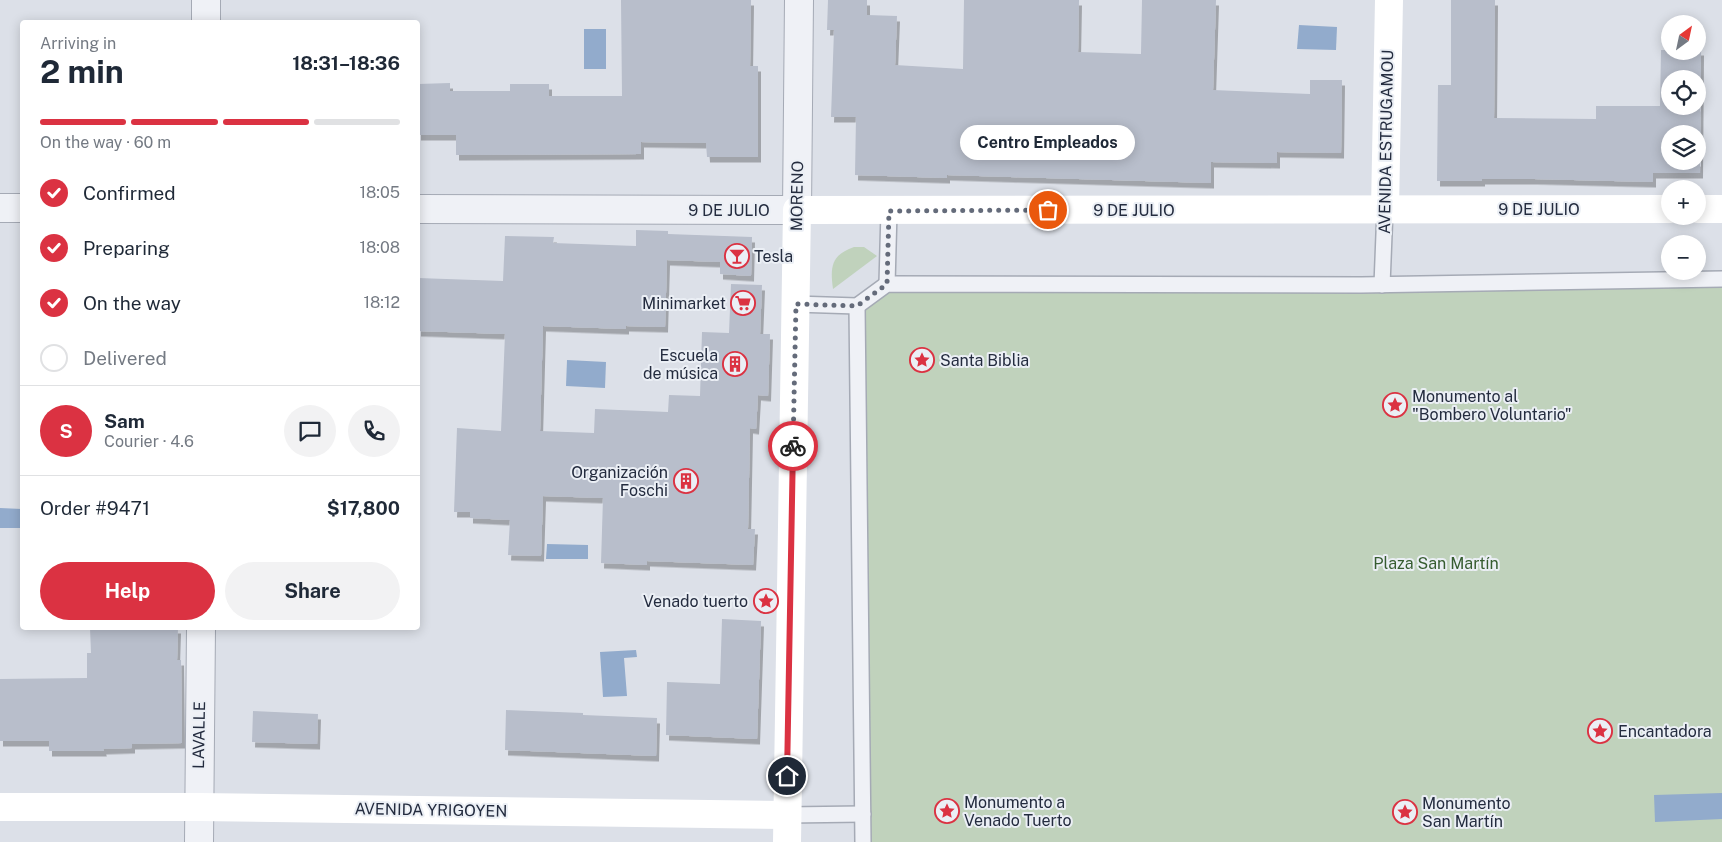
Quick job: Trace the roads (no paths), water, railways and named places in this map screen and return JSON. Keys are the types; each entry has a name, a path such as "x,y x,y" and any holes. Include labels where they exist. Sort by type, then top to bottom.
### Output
{"main road":[{"name":"AVENIDA ESTRUGAMOU","path":"1385,210 1388,0"},
{"name":"9 DE JULIO","path":"797,210 1661,209"},
{"path":"1706,209 1722,209"},
{"name":"MORENO","path":"787,842 797,210"},
{"name":"AVENIDA YRIGOYEN","path":"0,807 199,807 787,815"}],"street":[{"path":"206,0 206,20"},
{"name":"MORENO","path":"797,210 799,0"},
{"path":"0,208 20,208"},
{"name":"9 DE JULIO","path":"420,209 797,210"},
{"name":"LAVALLE","path":"199,842 201,630"}],"lane":[{"name":"AVENIDA ESTRUGAMOU","path":"1382,285 1385,210"},
{"path":"887,284 889,211"},
{"path":"796,304 857,306 887,284 1382,285 1722,279"},
{"path":"857,306 863,842"},
{"name":"AVENIDA YRIGOYEN","path":"787,815 863,814"}],"water":[{"path":"1299,25 1337,27 1336,50 1297,49"},
{"path":"584,29 606,29 606,69 584,69"},
{"path":"567,360 606,362 605,388 566,386"},
{"path":"0,508 20,509 20,528 0,528"},
{"path":"547,544 588,545 588,559 546,559"},
{"path":"636,650 637,657 624,658 627,696 603,697 600,652"},
{"path":"1722,793 1722,819 1655,822 1654,795"}],"place":[{"name":"Centro Empleados","path":"1048,210"},
{"name":"Tesla","path":"737,256"},
{"name":"Minimarket","path":"743,303"},
{"name":"Santa Biblia","path":"922,360"},
{"name":"Escuela de música","path":"735,364"},
{"name":"Monumento al \"Bombero Voluntario\"","path":"1395,405"},
{"name":"Organización Foschi","path":"686,481"},
{"name":"Venado tuerto","path":"766,601"},
{"name":"Encantadora","path":"1600,731"},
{"name":"Monumento a Venado Tuerto","path":"947,811"},
{"name":"Monumento San Martín","path":"1405,812"}],"park label":[{"name":"Plaza San Martín","path":"1436,563"}]}
